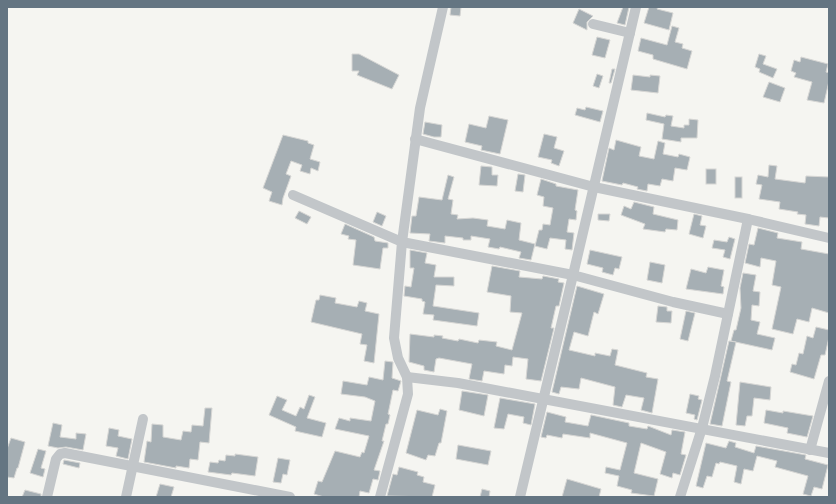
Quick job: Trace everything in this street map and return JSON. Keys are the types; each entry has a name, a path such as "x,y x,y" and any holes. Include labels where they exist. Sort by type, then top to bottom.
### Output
{"street":[{"path":"380,497 408,394 407,378 396,354 394,338 402,242 417,124 443,7"},
{"path":"520,497 636,7"},
{"path":"594,24 630,33"},
{"path":"415,139 594,187 748,219 829,238"},
{"path":"293,195 402,242 573,275 673,302 728,314"},
{"path":"680,497 702,428 748,219"},
{"path":"407,378 458,383 829,453"},
{"path":"810,450 829,381"},
{"path":"126,497 142,419"},
{"path":"47,497 56,459 62,454 290,497"}],"building":[{"path":"451,7 461,7 460,16 450,15"},
{"path":"623,7 629,7 625,25 617,23"},
{"path":"649,7 658,7 657,9 673,13 669,30 644,23"},
{"path":"579,9 593,16 587,22 587,30 573,23"},
{"path":"672,26 679,28 675,42 683,44 682,48 692,51 687,69 653,59 653,55 638,51 641,38 667,45"},
{"path":"597,37 610,40 605,58 592,55"},
{"path":"352,54 359,54 399,75 392,89 357,75 359,71 352,71"},
{"path":"759,54 766,56 763,64 777,69 773,78 759,72 760,69 755,67"},
{"path":"801,57 828,64 826,72 829,73 829,81 824,103 807,100 812,82 794,77 796,73 791,71 794,60 800,62"},
{"path":"612,69 615,69 611,83 609,83"},
{"path":"597,74 603,76 599,88 593,86"},
{"path":"633,75 650,77 650,75 660,76 658,93 631,90"},
{"path":"769,82 785,88 780,102 763,97"},
{"path":"586,107 603,111 600,122 575,115 577,108 585,110"},
{"path":"647,113 665,117 666,115 673,116 671,126 684,128 684,125 689,125 689,119 698,120 697,138 681,138 681,142 662,139 664,124 646,120"},
{"path":"489,116 508,120 500,154 481,150 482,146 465,142 469,124 486,128"},
{"path":"425,122 442,125 441,137 423,134"},
{"path":"544,134 557,137 554,148 564,151 559,166 551,163 552,160 538,157"},
{"path":"283,135 308,141 308,143 314,145 310,159 320,162 318,171 311,168 310,174 300,171 302,165 291,161 286,174 291,176 282,205 269,201 272,192 263,188"},
{"path":"616,140 641,147 639,156 654,159 658,141 665,143 663,154 678,157 679,154 690,157 687,170 675,168 673,181 662,179 660,186 648,184 647,191 637,189 638,187 623,183 622,185 602,181 609,148 614,150"},
{"path":"769,165 777,166 775,179 805,183 806,176 829,177 829,218 820,217 819,226 805,224 806,215 779,209 780,202 759,199 762,185 756,184 758,175 768,177"},
{"path":"481,166 492,167 492,175 498,175 497,186 479,185"},
{"path":"706,169 716,169 716,184 706,184"},
{"path":"518,174 525,175 523,192 515,191"},
{"path":"448,175 454,177 448,199 453,200 451,214 458,215 457,219 473,218 488,220 487,226 505,229 507,220 521,223 519,240 535,244 531,260 519,258 521,252 500,247 499,249 488,247 490,239 471,236 471,240 463,240 463,238 445,236 445,243 429,241 430,234 410,233 412,216 416,216 419,197 442,200"},
{"path":"735,177 742,177 742,198 735,198"},
{"path":"541,179 556,184 556,186 578,190 575,210 577,211 576,220 569,219 567,232 574,233 572,250 565,249 566,240 550,238 547,249 535,246 539,230 542,230 543,224 550,225 553,208 543,206 544,197 537,195"},
{"path":"634,202 654,207 653,214 678,220 677,230 666,229 665,232 643,229 645,224 621,215 624,206 631,209"},
{"path":"299,211 311,217 307,224 295,218"},
{"path":"377,212 386,216 382,226 373,222"},
{"path":"598,214 610,214 609,221 598,220"},
{"path":"694,214 702,216 700,225 706,226 703,238 689,234"},
{"path":"345,224 374,237 375,241 388,243 388,248 383,248 380,269 353,265 356,240 348,239 349,236 341,234"},
{"path":"758,228 778,233 777,238 802,242 801,249 829,254 829,313 812,308 809,322 797,319 793,334 772,329 781,287 772,285 776,261 761,258 760,267 745,263 749,244 754,245"},
{"path":"729,237 735,239 730,259 723,257 725,250 712,248 714,240 727,242"},
{"path":"410,250 427,253 425,263 436,265 434,277 454,277 454,286 436,285 433,306 479,313 477,326 433,320 434,315 423,314 425,302 422,301 422,299 404,296 405,286 411,287 414,268 410,268"},
{"path":"590,250 622,257 619,269 615,268 613,275 602,272 603,268 587,264"},
{"path":"650,262 665,265 662,283 647,280"},
{"path":"492,266 520,271 519,277 542,279 543,276 559,279 558,282 564,283 559,306 556,306 551,328 554,328 541,381 526,379 528,359 513,357 512,366 505,365 504,374 484,371 482,381 469,379 472,364 439,358 436,359 434,372 424,370 424,366 409,362 410,334 434,337 434,335 443,336 442,338 458,341 459,339 478,343 479,340 497,342 496,346 512,350 522,313 510,312 511,296 487,292"},
{"path":"708,267 724,270 721,286 724,287 723,294 686,289 691,269 706,273"},
{"path":"743,273 756,275 753,291 760,292 759,306 752,305 751,320 760,322 757,334 775,338 772,350 731,341 734,330 736,330 741,308 740,288"},
{"path":"577,286 604,294 598,314 594,312 588,336 574,332 569,350 595,356 595,353 610,356 612,349 618,350 615,365 647,373 646,377 658,379 652,413 641,410 644,398 626,395 622,407 613,405 615,387 581,378 579,389 561,387 559,394 552,392"},
{"path":"320,295 336,298 335,303 357,307 359,301 367,303 365,311 379,314 374,363 364,361 367,345 360,344 362,334 311,322 316,300 319,300"},
{"path":"658,306 667,307 667,311 672,311 671,323 656,322"},
{"path":"686,311 695,313 688,341 680,339"},
{"path":"816,327 829,330 829,337 825,355 821,355 814,379 790,372 792,364 796,365 799,353 803,354 807,336 813,338"},
{"path":"729,341 736,342 727,381 731,382 722,426 710,424"},
{"path":"385,361 393,362 392,378 401,381 398,391 393,390 388,414 390,415 382,441 384,441 374,470 380,471 378,480 373,479 369,493 360,491 359,497 324,497 314,494 318,481 322,482 335,451 360,457 362,452 364,453 369,436 335,429 339,418 350,421 350,418 371,421 375,401 365,397 341,394 343,381 367,385 369,377 383,380"},
{"path":"740,382 771,387 770,400 754,398 752,416 747,416 745,426 736,425"},
{"path":"462,391 488,395 484,416 459,410"},
{"path":"690,394 699,396 698,399 702,400 697,420 694,419 695,415 686,413"},
{"path":"309,395 315,397 307,418 326,423 322,437 295,431 296,427 269,415 277,396 287,400 282,410 296,416 300,407 304,409"},
{"path":"500,398 535,404 531,425 523,423 524,417 508,414 504,429 494,428"},
{"path":"205,408 212,408 209,443 200,442 198,460 190,459 189,468 176,466 176,468 144,462 147,441 151,442 152,424 163,425 163,437 181,440 183,431 191,432 192,425 203,426"},
{"path":"440,409 447,411 441,443 439,443 435,456 428,455 426,460 406,453 417,410 438,415"},
{"path":"766,410 813,416 807,437 787,433 788,428 764,423"},
{"path":"547,412 566,417 565,422 588,426 591,415 629,423 629,426 647,429 648,426 671,435 672,430 685,432 681,454 686,455 680,475 673,473 672,478 660,474 666,452 641,443 634,473 658,479 654,496 631,493 632,490 617,486 619,476 605,473 606,467 620,470 627,443 590,433 590,438 563,434 562,438 547,435 546,438 541,437"},
{"path":"53,423 62,425 60,437 76,439 76,433 86,434 83,450 48,446"},
{"path":"109,428 119,430 118,436 132,439 128,459 116,456 118,448 106,446"},
{"path":"11,438 25,442 14,478 7,477 7,449"},
{"path":"729,441 736,443 735,447 754,453 756,446 806,455 805,459 828,465 822,489 814,487 811,496 803,494 808,476 775,467 777,461 757,456 753,471 744,469 741,484 734,482 737,466 720,462 719,464 716,463 712,477 707,476 703,488 696,486 706,443 726,448"},
{"path":"458,445 491,451 488,465 456,459"},
{"path":"38,449 46,451 41,468 45,469 43,477 30,473"},
{"path":"235,454 258,457 255,476 208,472 210,462 218,463 219,460 225,461 226,455 235,456"},
{"path":"278,458 290,460 287,475 283,474 281,483 273,482"},
{"path":"64,460 80,463 79,468 63,464"},
{"path":"399,467 418,472 417,475 424,477 423,482 435,485 432,497 387,496 393,474 397,475"},
{"path":"567,479 601,489 599,497 562,497"},
{"path":"160,484 174,487 171,497 156,497"},
{"path":"482,489 490,491 489,497 480,497"},
{"path":"25,490 41,494 41,497 22,497"}]}
